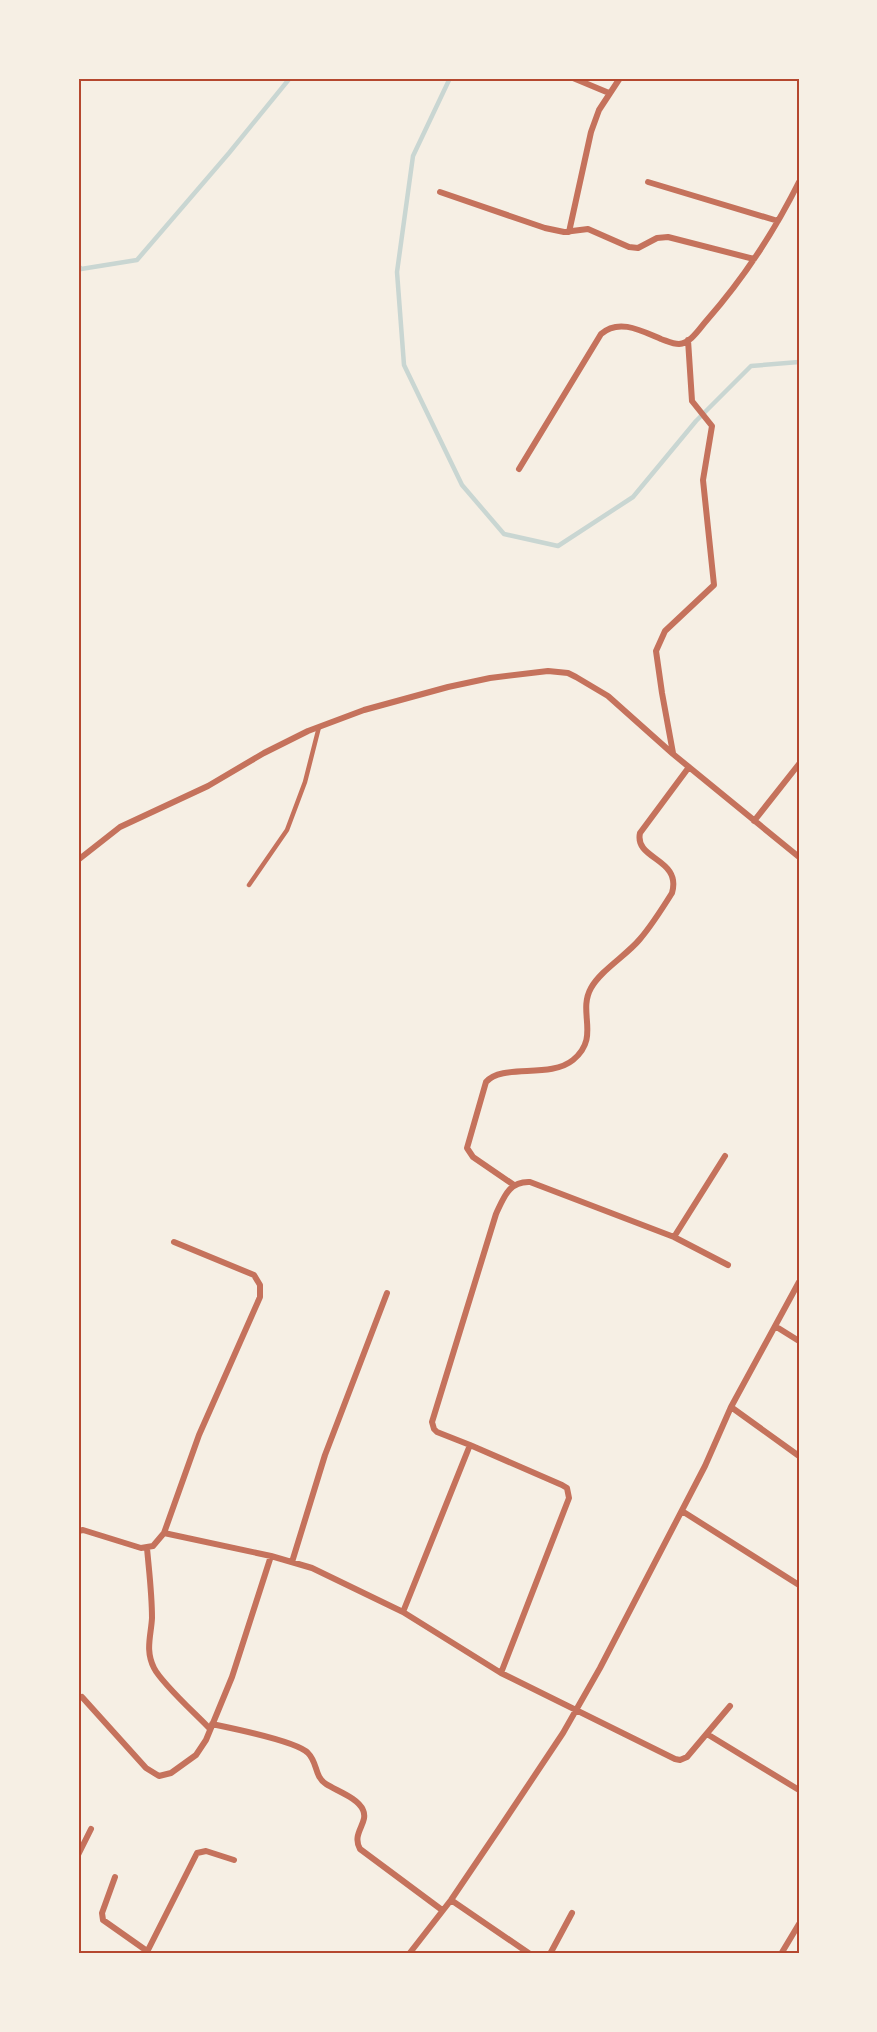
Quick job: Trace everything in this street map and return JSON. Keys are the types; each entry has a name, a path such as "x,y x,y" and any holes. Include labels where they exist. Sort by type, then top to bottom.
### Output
{"street":[{"path":"573,78 609,93"},
{"path":"569,232 591,132 599,110 620,78"},
{"path":"648,182 778,221"},
{"path":"519,469 601,334 618,325 676,344 688,340 735,288 778,221 799,182"},
{"path":"440,192 545,228 569,232 588,229 629,247 638,248 657,238 668,237 754,259"},
{"path":"673,754 656,651 665,630 714,585 703,480 712,426 692,401 688,340"},
{"path":"78,860 120,827 208,786 264,753 319,726 364,710 448,687 511,675 548,671 576,677 608,696 673,754 799,857"},
{"path":"754,821 799,764"},
{"path":"514,1185 473,1158 467,1148 486,1082 499,1073 549,1070 563,1066 578,1056 584,1048 588,1041 587,1013 590,989 640,939 672,893 674,885 670,871 643,849 639,839 640,833 689,767"},
{"path":"675,1237 725,1156"},
{"path":"501,1673 570,1493 562,1485 437,1432 432,1422 496,1214 508,1191 521,1182 530,1182 675,1237 728,1266"},
{"path":"78,1531 83,1530 141,1548 153,1546 164,1533 199,1434 262,1290 258,1280 246,1271 174,1242"},
{"path":"409,1954 451,1900 576,1710 682,1511 731,1407 799,1282"},
{"path":"292,1562 325,1455 387,1293"},
{"path":"775,1326 799,1341"},
{"path":"731,1407 799,1456"},
{"path":"403,1612 471,1445"},
{"path":"682,1511 799,1585"},
{"path":"164,1533 271,1556 312,1568 403,1612 501,1673 680,1760 687,1757 730,1706"},
{"path":"147,1548 152,1619 148,1646 150,1658 157,1673 211,1727 249,1731 308,1752 314,1761 319,1778 359,1803 363,1810 363,1819 357,1837 360,1849 442,1910"},
{"path":"82,1697 146,1768 159,1776 171,1773 196,1755 206,1740 232,1677 271,1556"},
{"path":"707,1734 799,1790"},
{"path":"78,1855 91,1829"},
{"path":"115,1877 102,1913 103,1920 146,1953 197,1853 206,1851 234,1860"},
{"path":"451,1900 530,1954"},
{"path":"550,1954 572,1913"},
{"path":"781,1954 799,1924"},
{"path":"515,1954 520,1947"}],"lane":[{"path":"249,885 287,830 303,790 319,726"}],"waterway":[{"path":"78,265 81,269 137,260 290,78"},
{"path":"450,78 413,156 397,272 404,365 462,485 504,534 558,546 633,497 696,421 751,366 799,362"}]}
